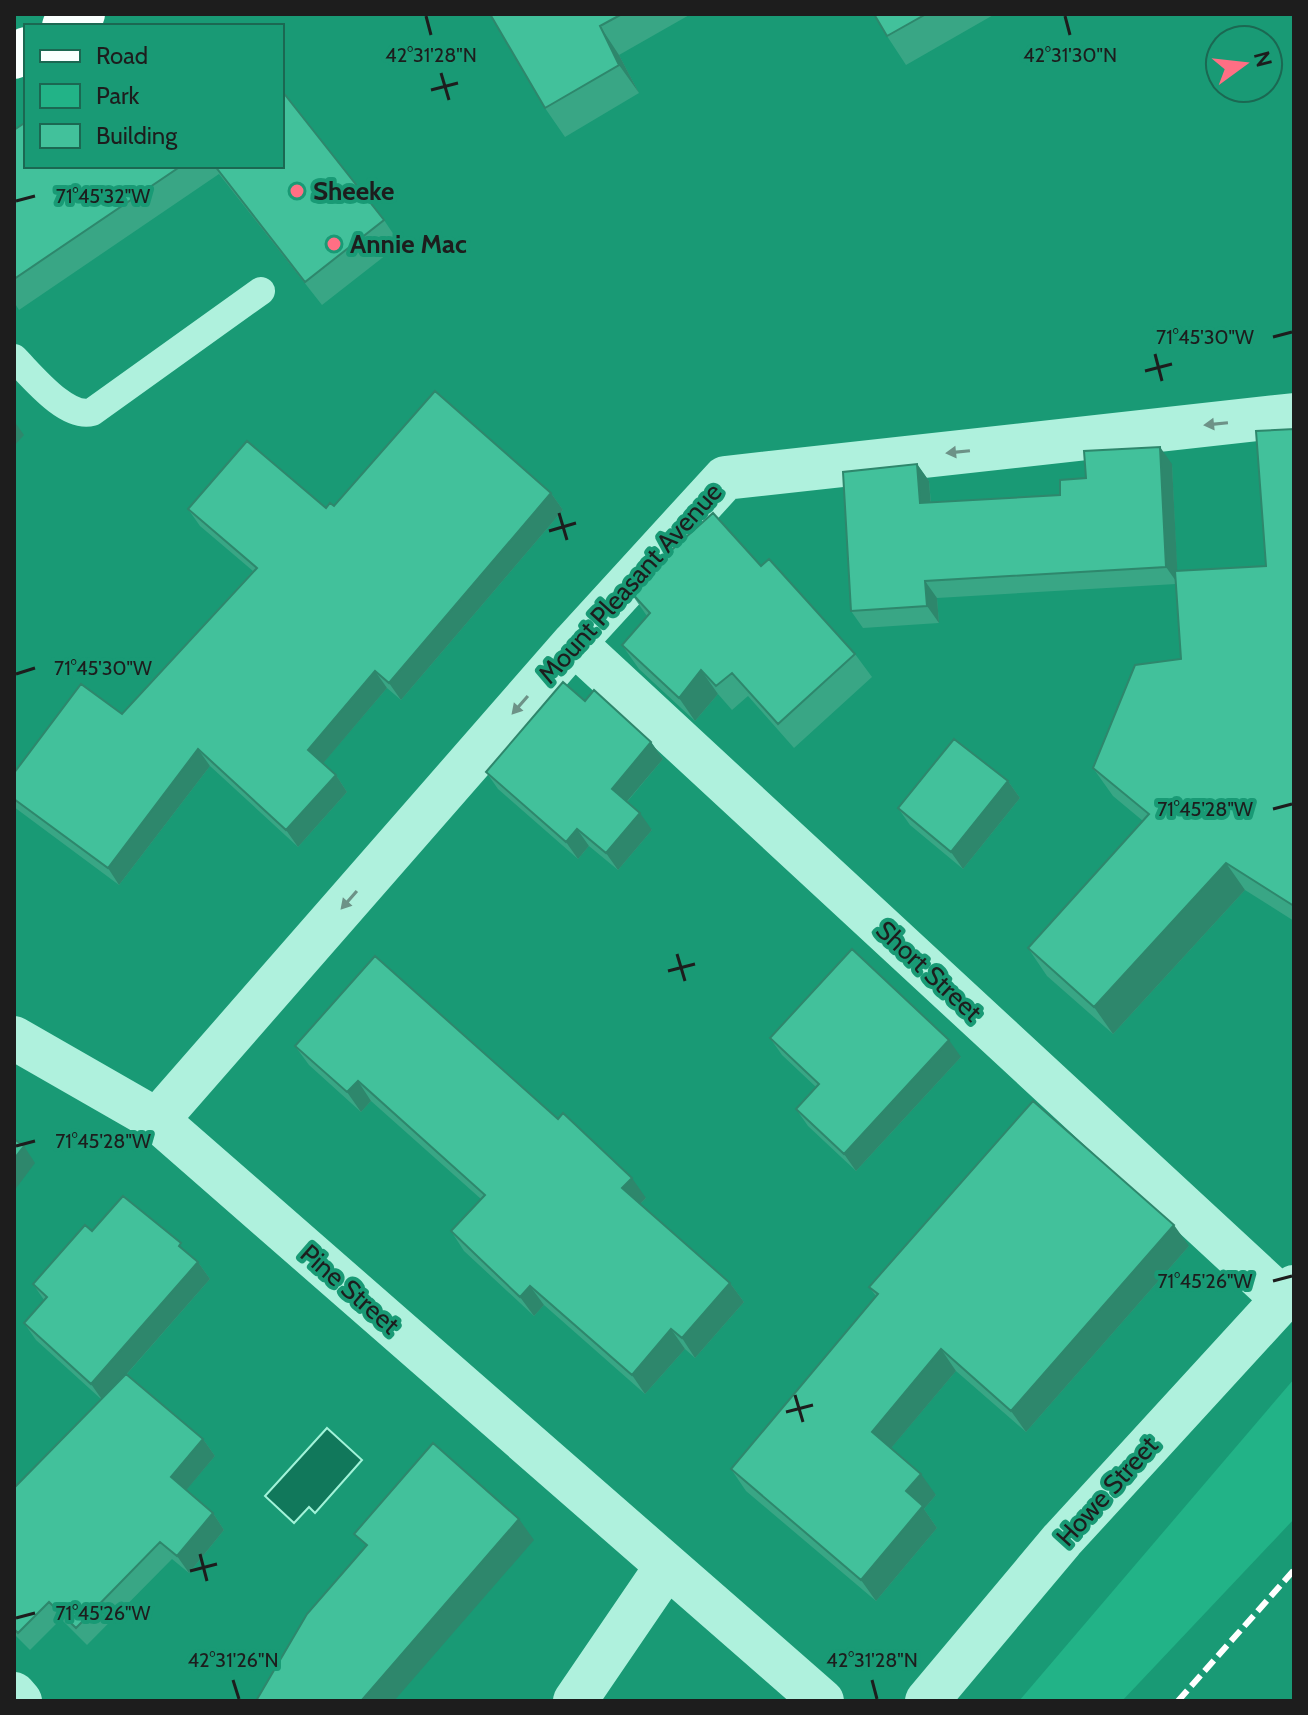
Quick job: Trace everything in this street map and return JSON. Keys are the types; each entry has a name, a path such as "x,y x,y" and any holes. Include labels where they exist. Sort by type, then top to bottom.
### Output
{"street":[{"name":"Mount Pleasant Avenue","path":"157,1120 574,643 725,478 1294,415"},
{"name":"Short Street","path":"574,643 1288,1293"},
{"name":"Pine Street","path":"14,1038 157,1120 667,1566"},
{"name":"Howe Street","path":"927,1701 1062,1540 1288,1293"},
{"path":"575,1701 667,1566 822,1701"},
{"path":"14,1694 20,1701"}],"lane":[{"path":"14,358 66,408 74,413 92,412 261,291"}],"green space":[{"path":"1294,1379 1294,1519 1122,1701 1019,1701"}],"shaded area":[{"path":"327,1428 362,1460 315,1513 309,1507 294,1523 265,1496"}],"building":[{"path":"490,14 622,14 600,26 619,65 545,108"},
{"path":"874,14 926,14 887,36"},
{"path":"284,94 384,220 305,282 217,168 284,168"},
{"path":"24,123 24,168 178,168 14,279 14,130"},
{"path":"435,391 551,493 389,683 375,671 308,750 336,775 286,830 198,749 108,868 14,799 14,773 81,684 122,714 257,568 188,509 247,441 326,508 330,503 334,506"},
{"path":"1294,429 1294,906 1226,863 1094,1007 1028,948 1149,814 1093,768 1135,665 1181,659 1175,571 1266,566 1256,431"},
{"path":"1160,447 1166,567 925,581 927,606 851,611 843,472 917,464 920,503 1060,495 1060,480 1086,478 1084,451"},
{"path":"713,513 761,566 769,559 855,654 778,724 732,673 716,686 701,670 679,698 622,645 650,613 628,589"},
{"path":"563,682 585,701 594,690 651,742 612,789 640,813 606,853 577,829 566,842 486,772"},
{"path":"954,739 1008,781 951,852 898,808"},
{"path":"852,949 949,1040 844,1154 796,1109 819,1084 770,1038"},
{"path":"375,956 558,1119 563,1113 632,1178 622,1188 730,1283 682,1338 671,1329 632,1375 530,1286 520,1297 451,1231 485,1195 358,1081 347,1092 295,1046"},
{"path":"1033,1101 1174,1225 1011,1411 941,1349 872,1432 921,1474 906,1491 923,1506 861,1580 731,1469 878,1294 869,1287"},
{"path":"14,1139 24,1146 14,1159"},
{"path":"123,1196 181,1243 179,1246 198,1262 91,1384 24,1323 47,1297 33,1284 85,1225 92,1231"},
{"path":"126,1374 203,1439 171,1477 213,1513 177,1556 160,1542 76,1628 49,1602 18,1633 14,1629 14,1488"},
{"path":"433,1443 519,1519 363,1701 256,1701 307,1614 367,1545 354,1534"}],"railway":[{"path":"1178,1701 1294,1570"}],"place":[{"name":"Sheeke","path":"297,191"},
{"name":"Annie Mac","path":"334,244"}]}
